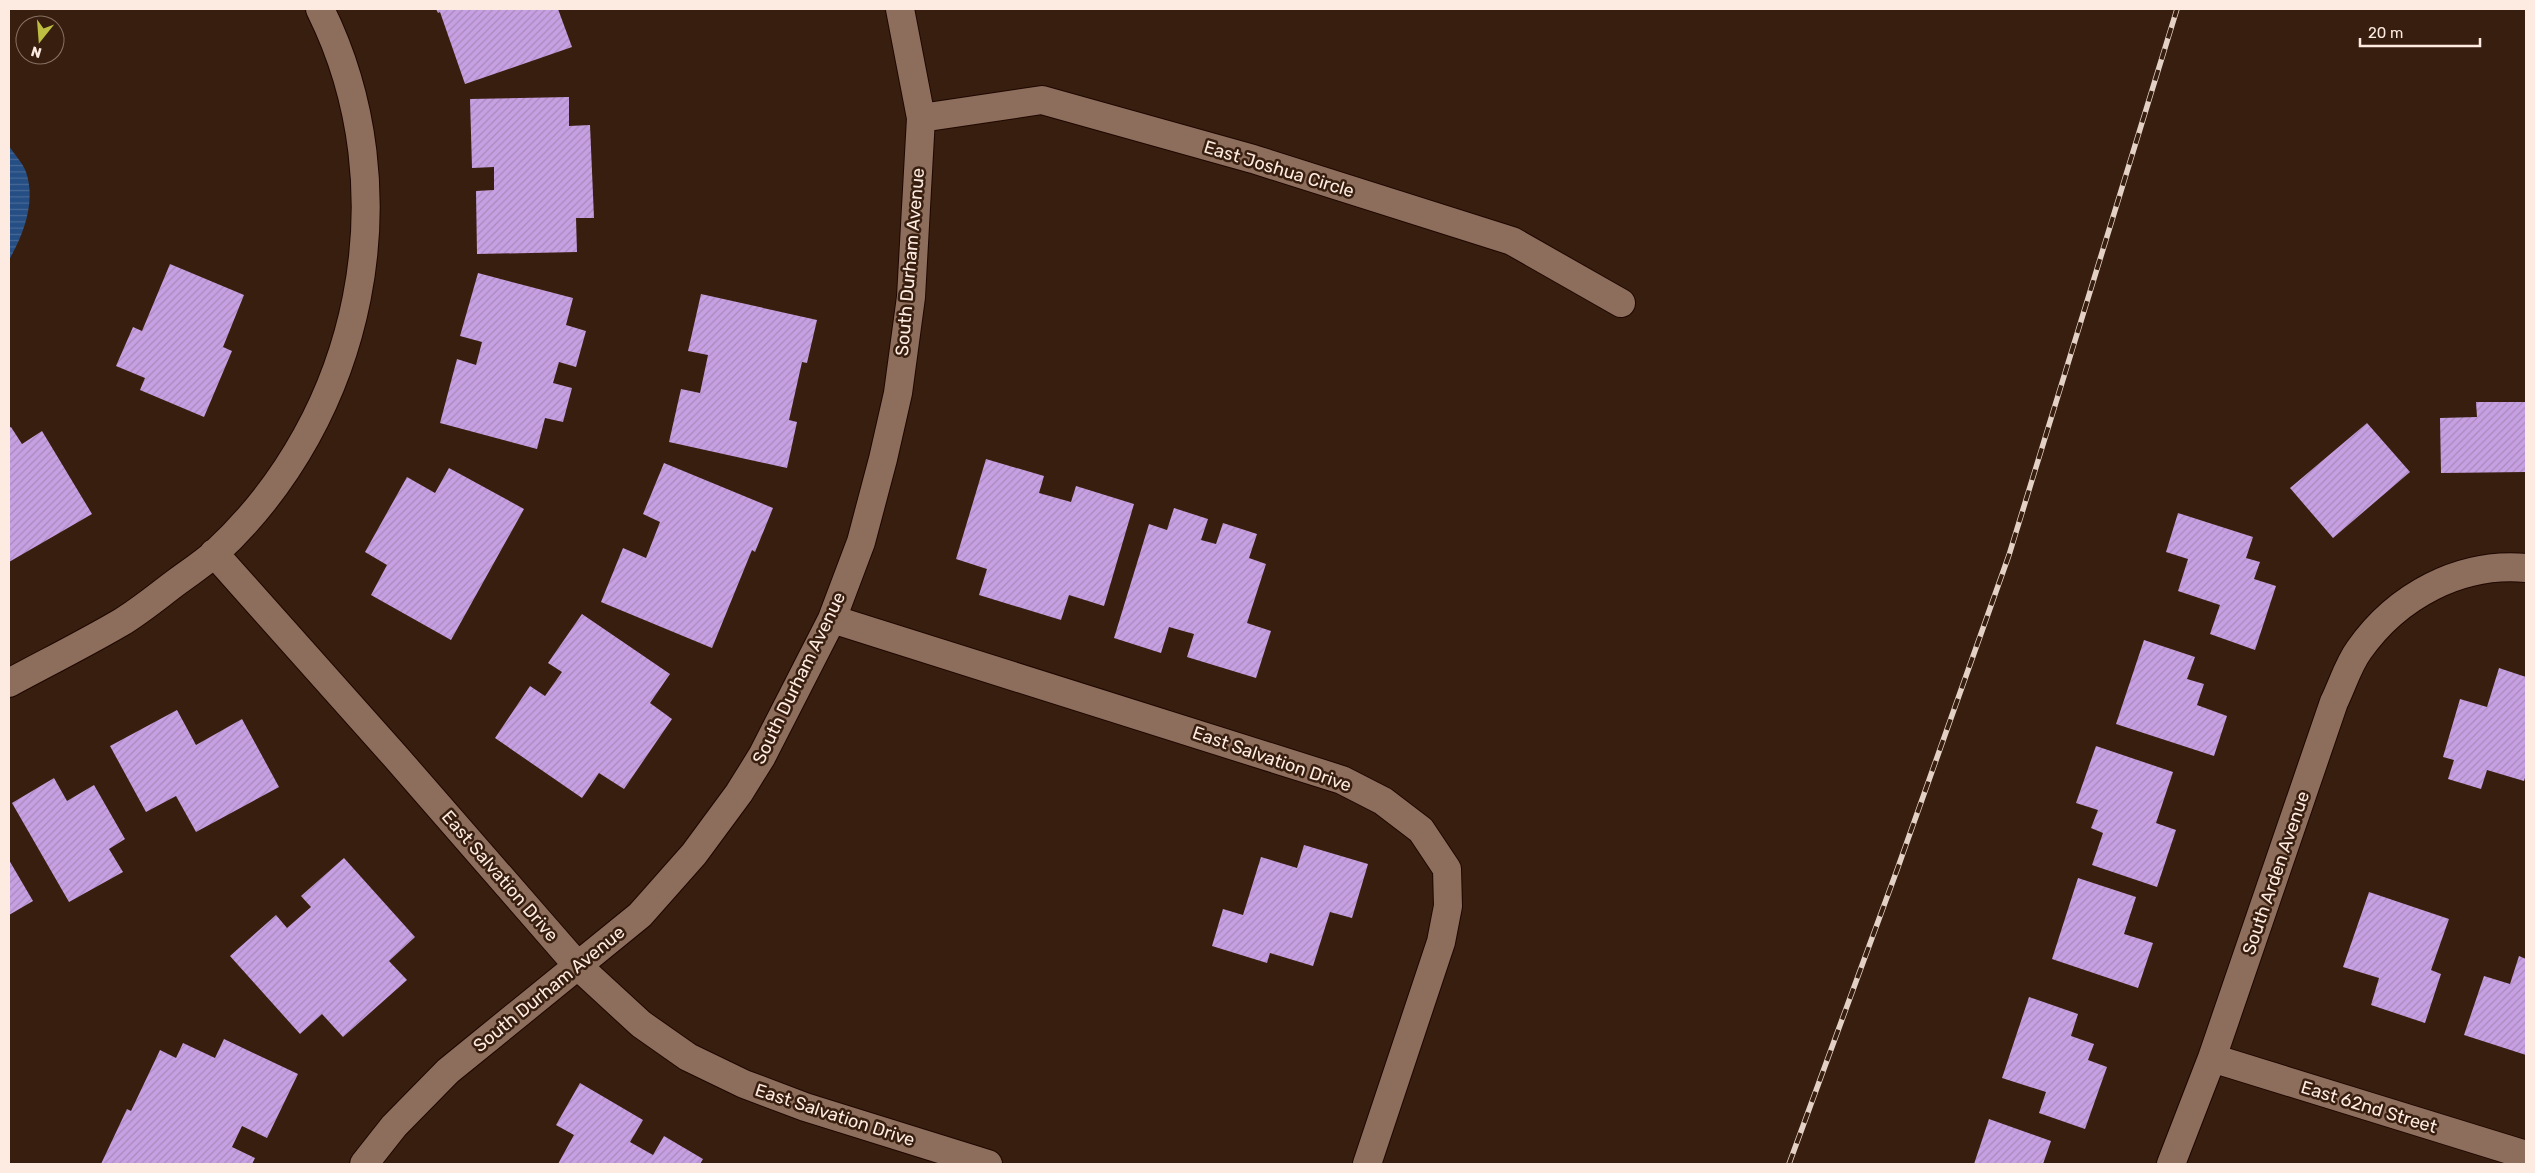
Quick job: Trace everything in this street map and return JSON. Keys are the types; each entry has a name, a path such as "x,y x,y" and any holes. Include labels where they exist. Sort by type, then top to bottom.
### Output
{"street":[{"path":"9,683 122,622 214,553 256,510 288,467 314,423 350,332 360,283 365,180 360,129 349,82 331,31 320,9"},
{"name":"South Durham Avenue","path":"364,1164 394,1126 448,1071 640,915 694,854 734,800 790,704 832,619 861,542 898,393 911,297 921,118 900,9"},
{"name":"East Joshua Circle","path":"921,118 1042,100 1253,159 1512,241 1621,303"},
{"name":"East Salvation Drive","path":"214,553 395,756 578,966 649,1029 688,1057 744,1084 805,1107 988,1164"},
{"name":"South Arden Avenue","path":"2171,1164 2212,1058 2334,702 2358,651 2381,625 2409,600 2449,577 2501,566 2526,568"},
{"name":"East Salvation Drive","path":"832,619 1342,780 1383,801 1421,830 1447,869 1448,906 1441,942 1367,1164"},
{"name":"East 62nd Street","path":"2212,1058 2526,1156"}],"water":[{"path":"9,146 25,169 30,194 24,228 9,260"}],"building":[{"path":"436,9 558,9 572,47 465,84 440,12 438,13"},
{"path":"569,97 569,126 590,125 594,218 576,218 577,252 477,254 476,191 494,190 494,167 472,168 470,99"},
{"path":"170,264 244,295 223,347 232,351 204,417 140,390 145,378 116,366 133,327 142,331"},
{"path":"478,273 573,298 566,325 586,331 576,367 559,362 553,383 572,388 563,422 545,418 537,449 440,423 457,359 476,365 482,342 460,336"},
{"path":"701,294 817,320 807,363 802,362 789,420 797,422 787,468 669,442 681,389 700,393 708,355 688,351"},
{"path":"2476,402 2526,402 2526,472 2441,473 2440,418 2477,417"},
{"path":"2367,423 2410,472 2333,538 2290,488"},
{"path":"11,427 22,444 42,431 92,514 9,562 9,428"},
{"path":"986,459 1044,476 1039,493 1071,502 1076,486 1134,504 1104,606 1069,595 1061,620 979,595 987,569 956,559"},
{"path":"664,463 773,508 755,552 752,550 712,648 601,602 623,548 646,558 660,522 643,514"},
{"path":"449,468 524,509 451,640 371,595 387,565 365,552 407,477 435,493"},
{"path":"1174,508 1208,519 1201,540 1216,544 1223,523 1257,534 1249,558 1266,564 1247,623 1271,631 1256,678 1187,657 1194,634 1169,627 1161,653 1114,638 1149,524 1167,530"},
{"path":"2178,513 2253,537 2246,558 2260,562 2254,579 2276,586 2255,650 2210,634 2220,605 2178,591 2188,559 2166,552"},
{"path":"582,614 670,674 650,703 672,719 624,789 599,773 582,798 495,738 530,686 545,696 562,672 548,663"},
{"path":"2144,640 2195,657 2187,679 2204,684 2197,705 2227,716 2214,756 2116,724"},
{"path":"2499,668 2526,677 2526,774 2524,781 2487,770 2481,789 2448,779 2454,760 2443,757 2460,699 2487,707"},
{"path":"177,710 196,745 242,719 279,787 196,832 176,796 146,812 110,746"},
{"path":"2096,746 2173,772 2156,823 2176,830 2157,887 2092,865 2103,833 2091,828 2098,810 2076,803"},
{"path":"54,778 67,801 94,785 125,839 109,849 123,872 69,902 12,803"},
{"path":"1304,845 1368,864 1352,918 1330,912 1313,966 1270,953 1267,963 1212,946 1223,909 1243,915 1261,857 1297,868"},
{"path":"344,858 415,937 389,961 407,980 343,1037 322,1014 300,1034 230,956 276,915 287,928 311,907 301,896"},
{"path":"9,860 33,901 9,915"},
{"path":"2078,878 2136,897 2124,934 2153,943 2138,988 2052,959"},
{"path":"2369,892 2449,919 2431,970 2441,974 2425,1023 2371,1005 2379,978 2343,967"},
{"path":"2519,956 2526,959 2526,1055 2464,1035 2484,976 2510,984"},
{"path":"2029,997 2078,1014 2071,1036 2094,1044 2088,1060 2107,1067 2085,1129 2039,1113 2046,1092 2002,1078"},
{"path":"224,1039 298,1074 267,1138 242,1126 232,1147 255,1158 252,1164 101,1164 127,1109 131,1111 160,1050 176,1058 183,1043 215,1058"},
{"path":"580,1083 643,1120 630,1142 653,1155 664,1136 703,1159 700,1164 558,1164 574,1135 556,1125"},
{"path":"1989,1119 2051,1141 2043,1164 1974,1164"}],"railway":[{"path":"1789,1164 1897,870 2009,555 2177,9"}]}
